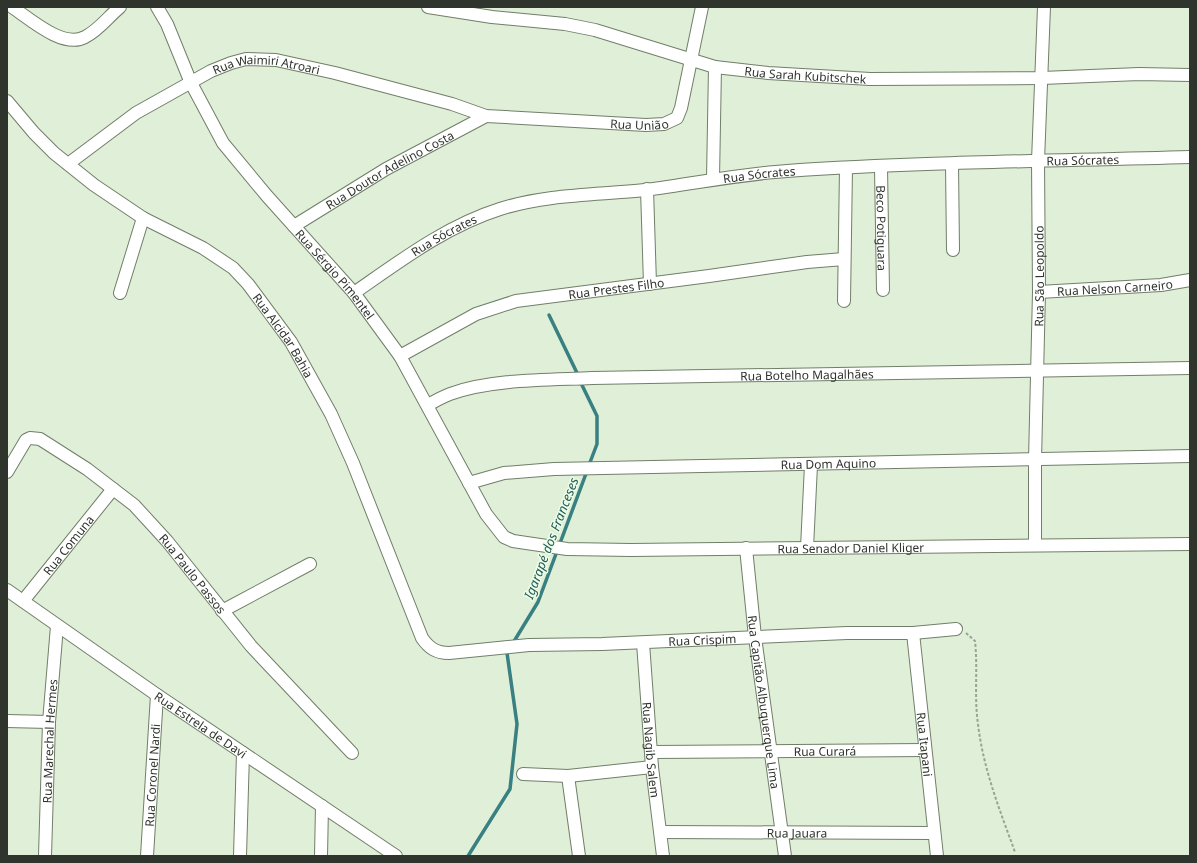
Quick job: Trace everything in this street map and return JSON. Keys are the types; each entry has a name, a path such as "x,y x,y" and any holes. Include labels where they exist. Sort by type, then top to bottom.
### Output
{"street":[{"path":"12,7 58,36 67,40 75,40 84,37 99,28 120,7"},
{"name":"Rua Sérgio Pimentel","path":"157,7 167,24 191,83 223,143 354,293 400,356 486,514 504,537 513,541"},
{"name":"Rua Sarah Kubitschek","path":"428,7 492,17 565,24 596,30 715,67 768,73 870,79 1042,78 1139,74 1190,75"},
{"name":"Rua União","path":"486,116 646,125 671,122 676,118 681,108 702,7"},
{"name":"Rua São Leopoldo","path":"1035,545 1036,371 1039,292 1038,162 1044,7"},
{"name":"Rua Waimiri Atroari","path":"68,164 136,114 211,71 231,62 259,58 276,60 394,88 486,116"},
{"path":"714,179 715,67"},
{"name":"Rua Alcidar Bahia","path":"7,101 34,133 54,153 94,185 143,218 203,248 233,268 248,284 291,342 315,383 354,462 422,638 432,649 439,653 449,653"},
{"name":"Rua Doutor Adelino Costa","path":"294,226 386,169 486,116"},
{"name":"Rua Sócrates","path":"354,293 448,231 496,211 566,196 647,189 714,179 785,171 952,164 1190,157"},
{"path":"952,164 953,250"},
{"name":"Beco Potiguara","path":"881,167 882,290"},
{"path":"844,301 846,168"},
{"path":"647,189 650,284"},
{"path":"120,293 143,218"},
{"name":"Rua Prestes Filho","path":"400,356 476,314 496,306 523,300 807,262 844,259"},
{"name":"Rua Nelson Carneiro","path":"1039,292 1161,285 1190,280"},
{"name":"Rua Botelho Magalhães","path":"428,405 450,394 474,388 521,382 592,378 1190,368"},
{"name":"Rua Paulo Passos","path":"7,472 26,440 30,438 40,439 86,469 134,505 151,522 251,646 352,753"},
{"name":"Rua Dom Aquino","path":"469,483 488,476 526,470 1190,456"},
{"path":"807,548 811,464"},
{"name":"Rua Comuna","path":"23,601 113,489"},
{"name":"Rua Senador Daniel Kliger","path":"513,541 568,549 631,550 1190,544"},
{"name":"Rua Capitão Albuquerque Lima","path":"746,548 755,637 780,833 785,856"},
{"path":"222,611 310,564"},
{"name":"Rua Estrela de Davi","path":"7,590 157,695 396,856"},
{"name":"Rua Marechal Hermes","path":"45,856 49,722 57,626"},
{"name":"Rua Crispim","path":"449,653 529,645 913,633 956,629"},
{"name":"Rua Itapani","path":"913,633 937,856"},
{"name":"Rua Nagib Salem","path":"643,642 652,767 664,856"},
{"name":"Rua Coronel Nardi","path":"147,856 157,695"},
{"path":"7,721 49,722"},
{"name":"Rua Curará","path":"652,752 925,750"},
{"path":"240,856 243,753"},
{"path":"523,774 568,776 652,767"},
{"path":"568,776 579,856"},
{"path":"321,856 322,806"},
{"name":"Rua Jauara","path":"661,832 934,833"}],"path":[{"path":"956,629 963,631 975,641 978,725 991,781 1015,852"}],"waterway":[{"name":"Igarapé dos Franceses","path":"549,315 578,375"},
{"name":"Igarapé dos Franceses","path":"580,381 597,416 597,444 589,465"},
{"name":"Igarapé dos Franceses","path":"513,643 538,602 587,471"},
{"name":"Igarapé dos Franceses","path":"468,856 510,789 517,724 507,653 509,650"}]}
